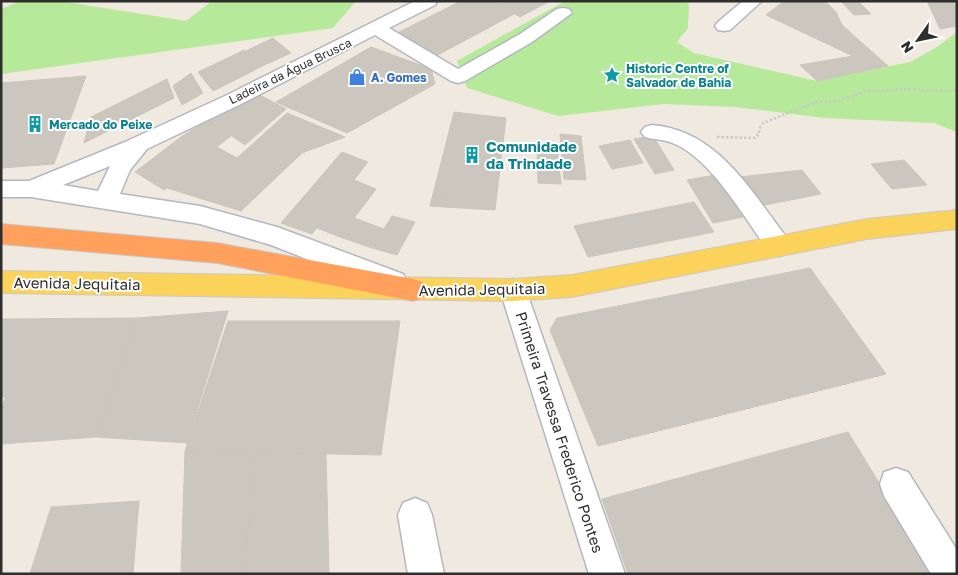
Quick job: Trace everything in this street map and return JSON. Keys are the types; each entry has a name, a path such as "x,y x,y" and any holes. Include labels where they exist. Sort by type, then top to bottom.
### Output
{"highway":[{"path":"1,234 217,253 413,290"}],"main road":[{"name":"Avenida Jequitaia","path":"1,282 413,290 513,290 581,284 867,229 957,220"}],"street":[{"name":"Ladeira da Água Brusca","path":"31,189 69,175 150,139 429,1"},
{"path":"724,26 754,1"},
{"path":"376,28 458,77 526,38 563,13"},
{"path":"652,132 674,134 689,141 722,170 779,246"},
{"name":"Ladeira da Água Brusca","path":"107,199 118,168 128,156 150,139"},
{"path":"1,189 31,189 107,199 200,215 277,236 413,290"},
{"name":"Primeira Travessa Frederico Pontes","path":"513,290 607,574"},
{"path":"896,484 951,574"},
{"path":"414,515 426,574"}],"path":[{"path":"689,141 721,137 755,138 760,134 763,124 802,106 816,102 836,102 868,91 912,88 928,91 957,90"}],"green space":[{"path":"20,1 60,1 186,21 212,1 356,1 333,28 1,74 1,9"},
{"path":"565,1 683,1 689,4 688,28 677,42 694,53 817,81 910,62 937,47 957,32 957,132 934,123 824,118 735,107 664,104 558,116 467,88 457,61"}],"building":[{"path":"461,1 493,1 514,14 436,56 399,32"},
{"path":"493,1 550,1 520,17"},
{"path":"784,1 821,1 828,4 836,12 842,25 888,66 817,81 800,65 853,56 766,15"},
{"path":"841,1 858,1 871,14 854,15"},
{"path":"927,1 957,1 957,26 940,29"},
{"path":"273,38 291,53 262,66 246,51"},
{"path":"371,47 431,69 435,84 347,133 276,102"},
{"path":"244,50 262,66 249,73 232,56"},
{"path":"232,56 249,73 213,91 198,72"},
{"path":"191,73 203,93 182,105 173,86"},
{"name":"Mercado do Peixe","path":"86,76 54,164 1,168 1,83"},
{"path":"167,79 174,98 84,143 91,117"},
{"path":"258,94 286,109 245,145 208,120"},
{"name":"Comunidade da Trindade","path":"454,112 506,118 495,210 430,206"},
{"path":"287,113 345,137 302,153 241,211 167,188 217,147 237,158"},
{"path":"208,120 231,136 210,152 181,137"},
{"path":"560,134 581,136 586,180 564,179"},
{"path":"653,136 674,170 655,174 634,139"},
{"path":"181,137 210,152 164,190 135,172"},
{"path":"630,140 643,163 612,169 599,146"},
{"path":"537,145 557,145 561,184 538,183"},
{"path":"342,152 368,162 312,234 281,223"},
{"path":"904,160 927,185 892,189 871,164"},
{"path":"802,170 821,194 760,206 739,177"},
{"path":"715,175 743,217 713,223 687,180"},
{"path":"354,180 376,189 340,237 317,228"},
{"path":"434,192 455,193 453,207 430,206"},
{"path":"694,202 714,232 588,257 574,226"},
{"path":"392,216 415,222 397,255 372,248"},
{"path":"354,218 384,229 372,248 340,237"},
{"path":"810,268 886,374 598,446 550,330 557,318"},
{"path":"228,311 187,443 96,437 137,318"},
{"path":"137,318 96,437 1,444 1,407 6,397 1,397 1,319"},
{"path":"228,321 400,321 381,455 185,451"},
{"path":"848,432 935,574 628,574 602,499"},
{"path":"185,451 255,452 244,574 181,574"},
{"path":"255,452 326,454 329,574 244,574"},
{"path":"139,501 133,574 30,574 51,507"}],"place":[{"name":"Historic Centre of Salvador de Bahia","path":"612,75"},
{"name":"A. Gomes","path":"357,77"},
{"name":"Mercado do Peixe","path":"35,124"},
{"name":"Comunidade da Trindade","path":"472,155"}]}
